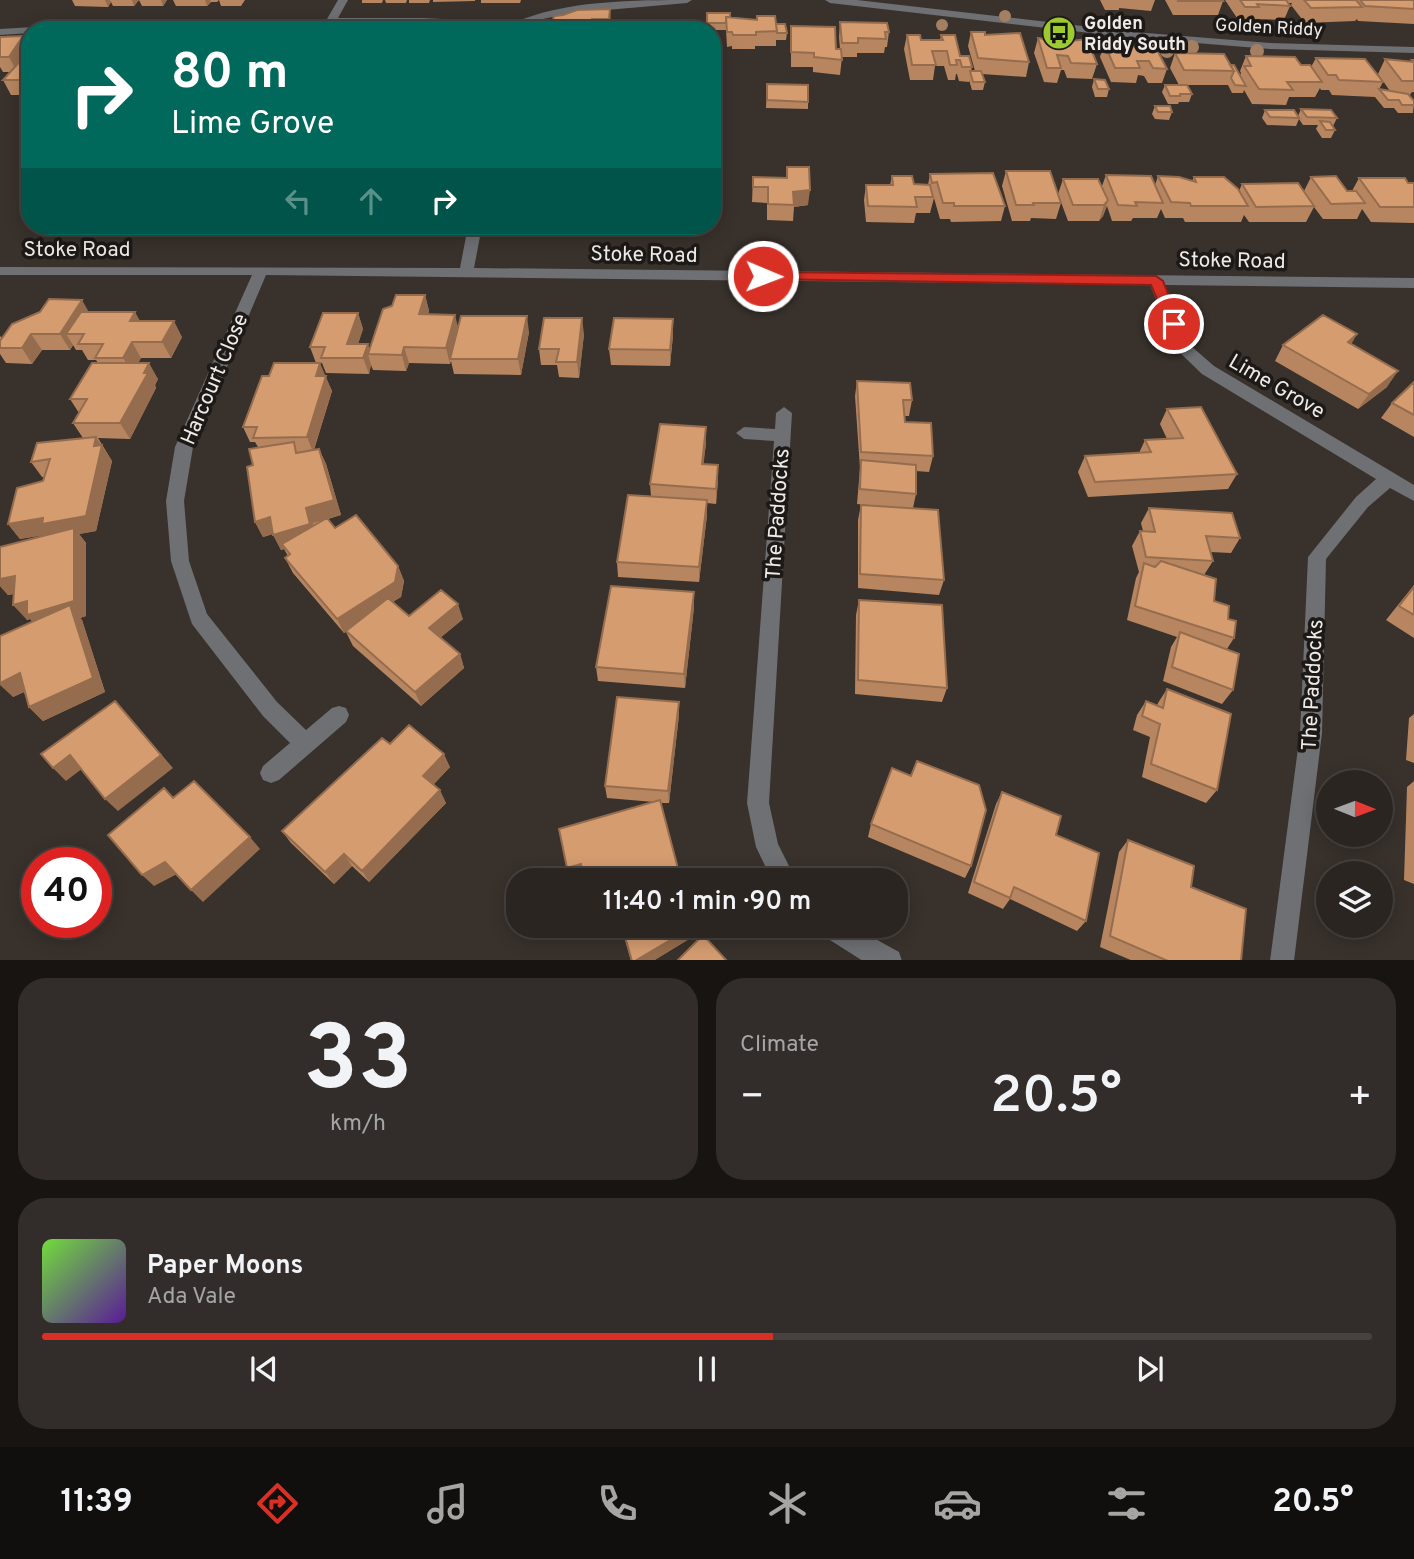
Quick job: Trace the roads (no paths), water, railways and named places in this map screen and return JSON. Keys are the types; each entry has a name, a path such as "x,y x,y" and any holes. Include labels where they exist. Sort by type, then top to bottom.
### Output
{"street":[{"path":"332,21 343,0"},
{"path":"522,21 557,12 687,0"},
{"name":"Golden Riddy","path":"830,0 1134,35 1270,46 1414,50"},
{"path":"0,32 21,30"},
{"path":"466,272 473,235"},
{"name":"Stoke Road","path":"0,271 261,270 1414,283"},
{"name":"Harcourt Close","path":"261,270 184,447 175,501 180,561 199,618 270,709 305,743"},
{"name":"Lime Grove","path":"1156,281 1184,349 1208,370 1414,494"},
{"name":"The Paddocks","path":"778,868 767,848 758,803 784,413"},
{"name":"The Paddocks","path":"744,433 782,435"},
{"name":"The Paddocks","path":"1282,960 1311,733 1317,557 1362,502 1389,478"},
{"path":"271,773 339,715"},
{"path":"849,938 888,960"}],"place":[{"name":"Golden Riddy South","path":"1059,33"}]}
